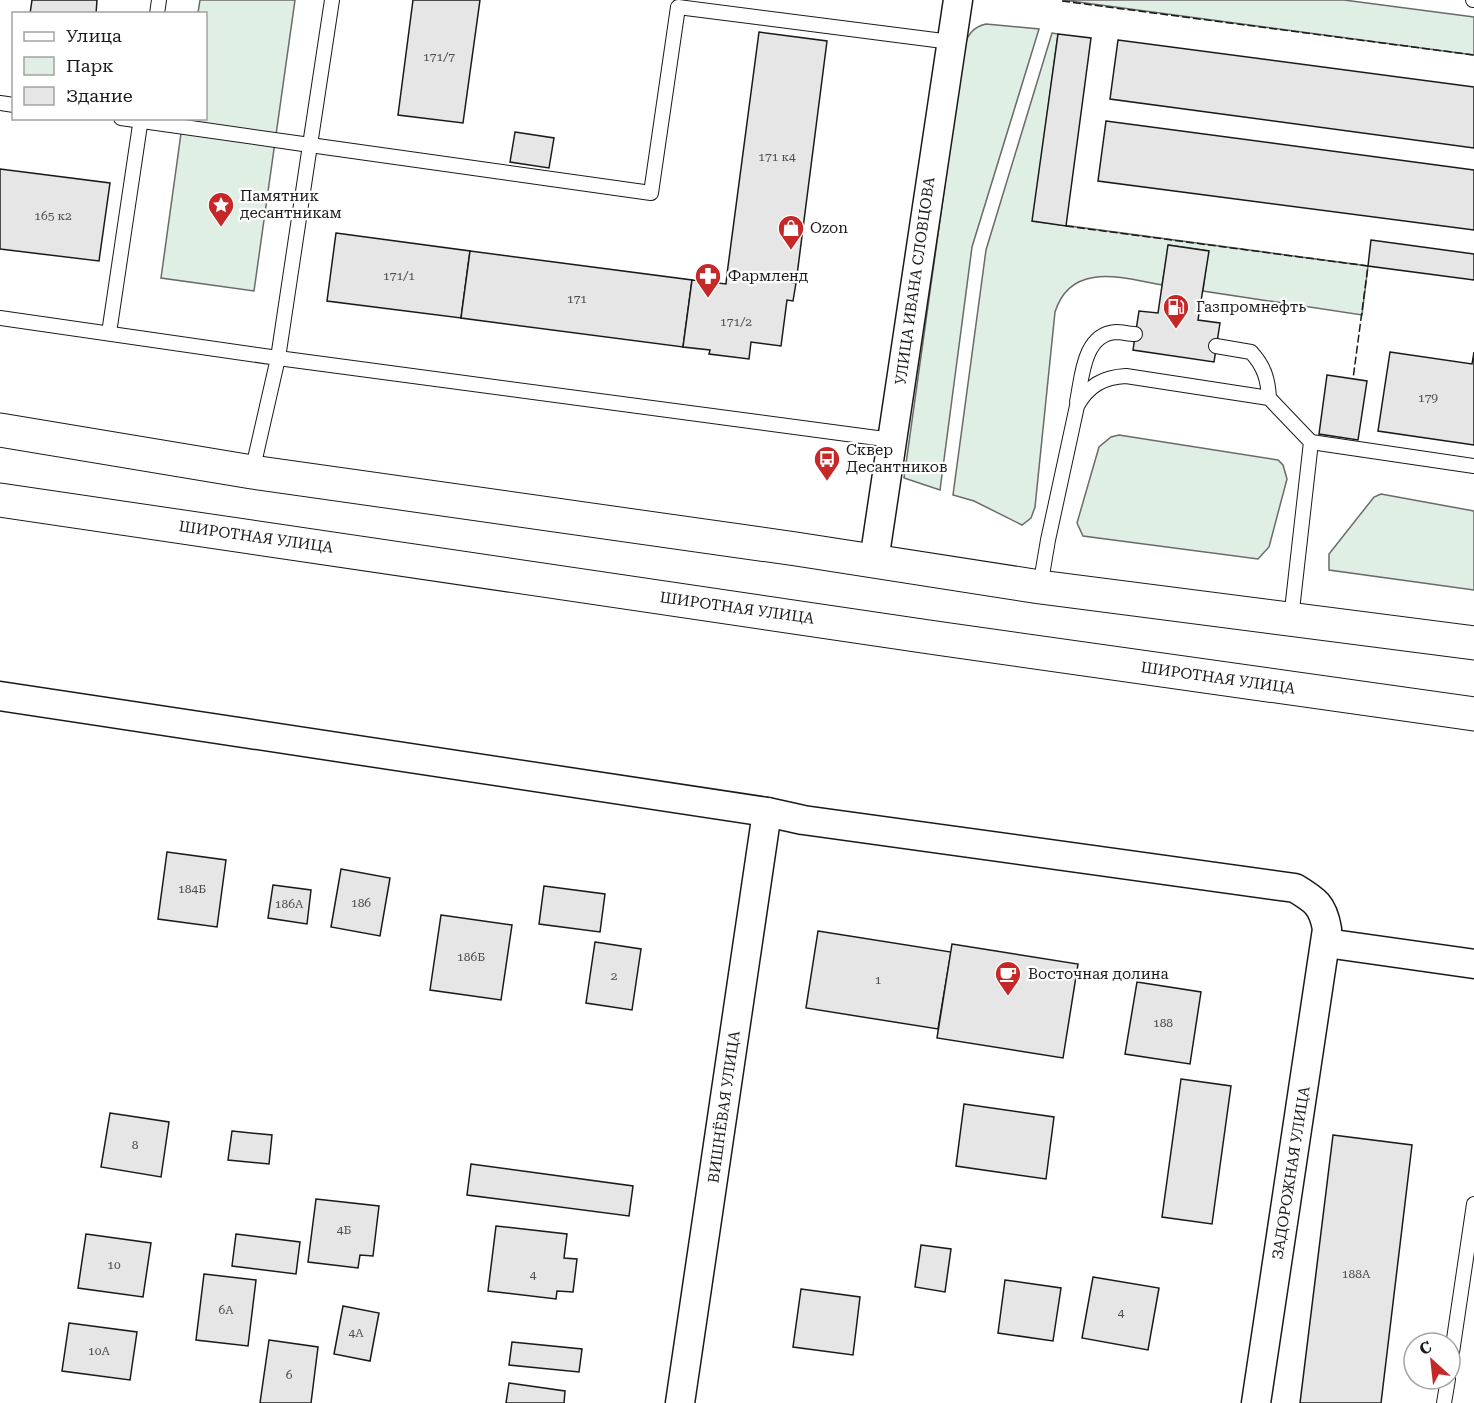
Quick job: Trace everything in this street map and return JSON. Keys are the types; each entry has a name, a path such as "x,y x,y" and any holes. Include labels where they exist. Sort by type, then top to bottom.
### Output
{"main road":[{"path":"0,430 252,472 784,547 1040,587 1474,643"},
{"name":"ШИРОТНАЯ УЛИЦА","path":"0,500 924,636 1474,714"}],"street":[{"name":"УЛИЦА ИВАНА СЛОВЦОВА","path":"874,561 958,0"},
{"name":"ЗАДОРОЖНАЯ УЛИЦА","path":"0,696 767,812 803,820 1295,888 1314,899 1324,913 1327,929 1326,943 1256,1403"},
{"name":"ВИШНЁВАЯ УЛИЦА","path":"680,1403 767,812"},
{"path":"1326,943 1474,964"}],"lane":[{"path":"252,472 278,358 332,0"},
{"path":"109,333 141,120 651,193 678,3 951,42"},
{"path":"0,318 278,358 892,440"},
{"path":"1040,587 1087,355 1092,345 1100,337 1116,332 1135,334"},
{"path":"1216,346 1251,352 1264,370 1269,398"},
{"path":"1074,418 1083,395 1092,386 1114,376 1126,376 1269,398 1311,442 1474,466"},
{"path":"1291,619 1311,442"},
{"path":"1455,1331 1474,1204"}],"green space":[{"path":"200,0 295,0 254,291 161,278 183,120 207,120 207,12 198,12"},
{"path":"1063,0 1344,0 1474,17 1474,55"},
{"path":"986,24 1039,29 972,247 940,490 904,478 964,48 971,32"},
{"path":"1052,33 1058,34 1033,221 1368,266 1362,315 1203,291 1208,251 1169,245 1162,285 1131,279 1100,277 1086,279 1073,285 1063,296 1055,312 1035,507 1031,518 1022,525 974,501 953,495 986,250"},
{"path":"1119,435 1278,460 1283,465 1287,479 1269,547 1258,559 1083,536 1077,523 1099,447 1111,437"},
{"path":"1381,494 1474,511 1474,590 1329,570 1329,554 1374,497"}],"building":[{"path":"32,0 97,0 96,12 30,12"},
{"path":"413,0 480,0 463,123 398,115"},
{"path":"759,32 827,41 796,283 727,274"},
{"path":"1058,34 1091,38 1066,226 1032,221"},
{"path":"1118,40 1474,87 1474,148 1110,99"},
{"path":"1106,121 1474,170 1474,230 1098,181"},
{"path":"515,132 554,138 549,168 510,162"},
{"path":"0,169 110,183 99,261 0,249"},
{"path":"336,233 470,251 461,318 327,301"},
{"path":"1371,240 1474,254 1474,280 1368,266"},
{"path":"1168,245 1209,251 1198,320 1220,323 1214,362 1133,350 1139,311 1158,313"},
{"path":"470,251 692,280 683,347 461,318"},
{"path":"727,274 796,283 793,301 787,300 781,346 751,342 749,359 709,354 710,350 683,347 692,280 726,284"},
{"path":"1390,352 1472,364 1474,352 1474,445 1378,431"},
{"path":"1327,375 1367,381 1358,440 1319,434"},
{"path":"167,852 226,860 217,927 158,919"},
{"path":"341,869 390,878 380,936 331,927"},
{"path":"273,885 311,890 307,924 268,918"},
{"path":"544,886 605,894 600,932 539,924"},
{"path":"441,915 512,925 501,1000 430,990"},
{"path":"818,931 951,952 938,1029 806,1008"},
{"path":"595,942 641,949 632,1010 586,1003"},
{"name":"Восточная долина","path":"952,944 1078,964 1063,1058 937,1038"},
{"path":"1137,982 1201,992 1190,1064 1125,1054"},
{"path":"1181,1079 1231,1086 1212,1224 1162,1217"},
{"path":"964,1104 1054,1117 1046,1179 956,1166"},
{"path":"110,1113 169,1122 161,1177 101,1167"},
{"path":"232,1131 272,1135 269,1164 228,1160"},
{"path":"1333,1135 1412,1145 1381,1403 1300,1403"},
{"path":"471,1164 633,1186 629,1216 467,1195"},
{"path":"316,1199 379,1206 373,1256 360,1255 358,1268 308,1262"},
{"path":"496,1226 567,1234 564,1258 577,1259 573,1292 557,1291 556,1299 488,1291"},
{"path":"86,1234 151,1243 143,1297 78,1288"},
{"path":"236,1234 300,1242 296,1274 232,1266"},
{"path":"921,1245 951,1249 945,1292 915,1287"},
{"path":"204,1274 256,1280 248,1346 196,1340"},
{"path":"1093,1277 1159,1288 1148,1350 1082,1338"},
{"path":"1005,1280 1061,1288 1053,1341 998,1333"},
{"path":"801,1289 860,1297 853,1355 793,1347"},
{"path":"343,1306 379,1313 370,1361 334,1354"},
{"path":"69,1323 137,1332 130,1380 62,1371"},
{"path":"269,1340 318,1347 311,1403 260,1403"},
{"path":"512,1342 582,1349 579,1372 509,1365"},
{"path":"509,1383 565,1391 564,1403 506,1403"}],"fence":[{"path":"1062,1 1474,55"},
{"path":"1066,226 1368,266 1353,379"}],"place":[{"name":"Памятник десантникам","path":"221,228"},
{"name":"Ozon","path":"791,251"},
{"name":"Фармленд","path":"708,299"},
{"name":"Газпромнефть","path":"1176,330"},
{"name":"Сквер Десантников","path":"827,482"},
{"name":"Восточная долина","path":"1008,997"}]}
